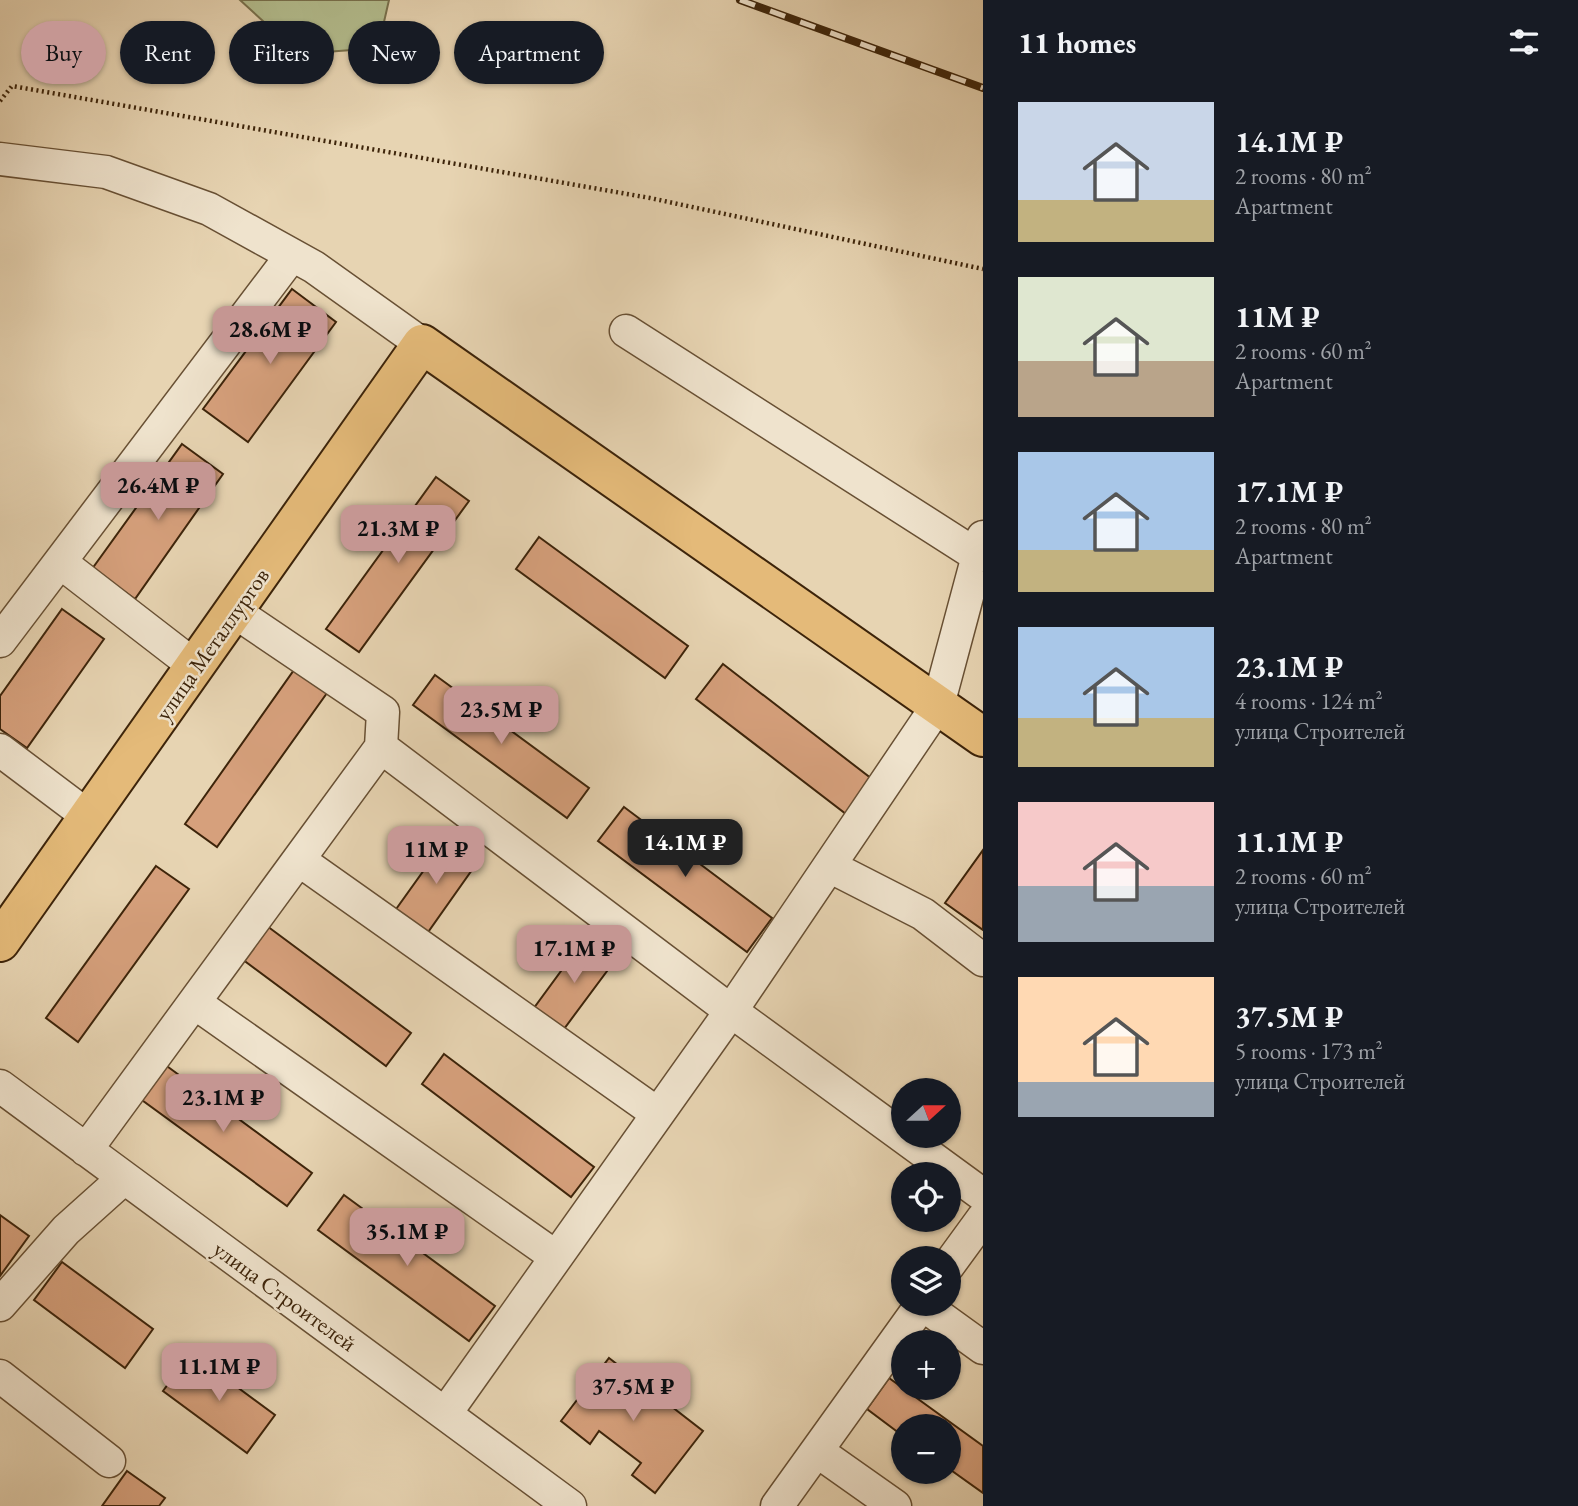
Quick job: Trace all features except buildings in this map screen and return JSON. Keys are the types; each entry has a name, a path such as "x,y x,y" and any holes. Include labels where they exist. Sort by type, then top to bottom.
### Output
{"main road":[{"name":"улица Металлургов","path":"0,942 422,344"},
{"path":"422,344 983,737"}],"street":[{"path":"0,159 106,172 209,209 314,267 422,344"},
{"path":"0,641 292,255"},
{"path":"445,1414 731,1011 938,705 980,546 626,331"},
{"path":"60,562 196,667"},
{"path":"86,1150 381,747 383,712 234,612"},
{"path":"381,747 731,1011 983,1195"},
{"path":"0,750 89,817"},
{"path":"299,860 658,1114"},
{"path":"828,866 923,914 983,960"},
{"path":"195,1003 556,1257"},
{"name":"улица Строителей","path":"0,1086 569,1506"},
{"path":"0,1305 66,1230 124,1178"},
{"path":"961,1248 983,1218"},
{"path":"777,1506 922,1304 983,1348"},
{"path":"0,1376 109,1461"},
{"path":"817,1451 895,1506"}],"path":[{"path":"0,101 12,86 650,198 983,269"}],"green space":[{"path":"240,0 389,0 384,21 348,21 348,50 334,51 334,21 263,21"}],"railway":[{"path":"740,0 983,88"}]}
